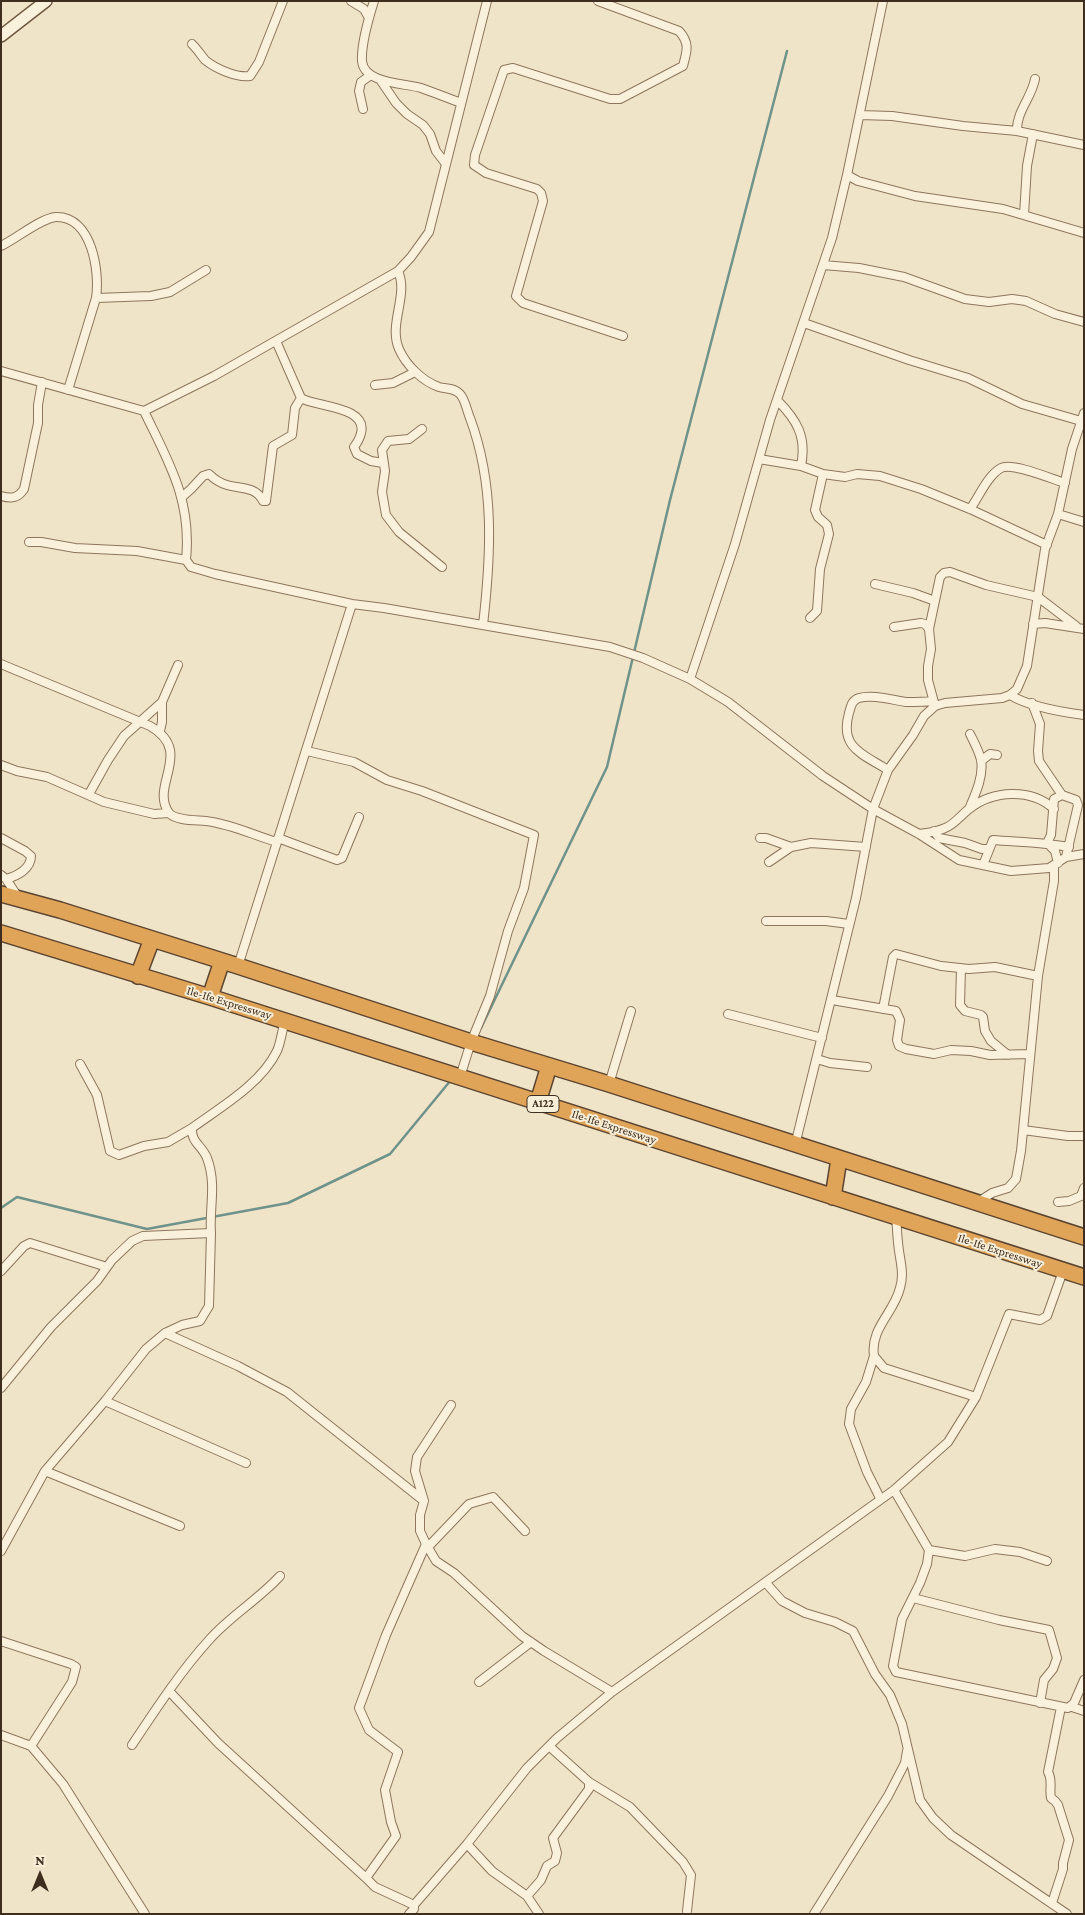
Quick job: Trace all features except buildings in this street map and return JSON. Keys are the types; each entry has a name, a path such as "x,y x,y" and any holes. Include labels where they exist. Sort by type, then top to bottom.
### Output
{"highway":[{"path":"1,894 60,910 238,966 1084,1237"},
{"name":"Ile-Ife Expressway","path":"1,933 210,997 1084,1277"},
{"path":"138,976 152,939"},
{"path":"210,997 222,961"},
{"path":"538,1102 549,1066"},
{"path":"833,1197 839,1159"}],"street":[{"path":"1,36 46,1"},
{"path":"192,44 206,60 218,68 243,77 250,76 259,62 282,1"},
{"path":"351,1 364,9 369,18"},
{"path":"374,1 369,18 362,62 371,75 380,81 396,103 407,114 423,124 430,134 436,151 446,164"},
{"path":"1,371 144,411 214,376 398,271 429,232 487,1"},
{"path":"598,1 679,31 687,39 687,52 683,66 620,99 610,99 513,68 504,70 478,146 474,165 486,173 537,188 541,193 543,201 516,296 523,303 623,336"},
{"path":"690,679 735,544 777,400 832,238 883,1"},
{"path":"363,109 359,91 360,82 371,75"},
{"path":"1017,131 1017,122 1034,86 1035,79"},
{"path":"380,81 420,88 461,103"},
{"path":"860,115 892,116 1017,131 1084,145"},
{"path":"1024,215 1027,166 1032,134"},
{"path":"847,175 858,181 915,196 1003,209 1084,233"},
{"path":"1,246 55,217 76,224 93,250 98,282 96,298 68,390"},
{"path":"823,265 859,268 904,277 965,299 989,302 1012,299 1026,301 1055,314 1084,322"},
{"path":"96,298 150,296 170,292 206,270"},
{"path":"398,271 402,280 396,335 399,349 415,372 426,382 454,390 461,394 474,430 487,481 490,521 489,575 484,624"},
{"path":"804,323 909,360 968,378 1022,404 1082,422 1072,449 1058,514 1047,545 1027,666 1017,689 1010,695 1002,698 934,704 866,697 858,698 853,702 846,725 846,735 856,749 888,770"},
{"path":"276,341 301,398 355,415 360,422 362,432 354,448 357,454 371,461 383,464"},
{"path":"375,385 393,382 415,372"},
{"path":"1,496 10,498 20,495 24,489 38,423 38,405 42,382"},
{"path":"182,497 192,490 202,476 209,474 227,485 253,490 266,501 273,446 292,435 295,408 301,398"},
{"path":"777,400 792,415 803,439 801,466"},
{"path":"144,411 171,468 182,497 187,530 186,560 191,567 352,604 484,624 610,647 643,658 690,679 728,702 823,776 873,809 919,834 959,860 1011,872 1049,868 1066,857 1084,854"},
{"path":"422,429 409,439 388,441 382,450 385,471 382,492 386,515 399,532 442,567"},
{"path":"759,459 801,466 823,474 845,477 857,474 880,476 921,489 970,509 1047,545"},
{"path":"970,509 991,478 1001,468 1011,466 1065,483"},
{"path":"810,618 817,610 820,569 829,534 827,525 818,517 815,510 823,474"},
{"path":"1058,514 1084,522"},
{"path":"29,542 41,542 76,548 137,551 186,560"},
{"path":"934,704 928,680 931,649 929,629 940,577 944,572 950,572 986,585 1038,597 1080,627"},
{"path":"875,584 913,593 935,601"},
{"path":"238,966 352,604"},
{"path":"894,627 922,623 929,629"},
{"path":"1033,624 1045,623 1080,627"},
{"path":"1,664 160,732 172,754 165,785 164,801 170,813 176,818 225,823 337,860 342,858 359,817"},
{"path":"160,732 162,702 178,665"},
{"path":"1010,695 1019,700 1047,708 1084,715"},
{"path":"89,794 124,736 162,702"},
{"path":"913,702 924,716"},
{"path":"1032,703 1040,724 1039,761 1062,795 1076,800 1078,805 1066,857"},
{"path":"795,1145 850,924 873,809 888,770 934,704"},
{"path":"968,809 980,778 981,761 970,734"},
{"path":"307,751 354,762 387,780 422,791 534,835 524,888 508,931 490,996 471,1042 460,1077"},
{"path":"981,761 990,754 996,755"},
{"path":"1,765 18,772 47,777 104,802 154,814 170,813"},
{"path":"919,834 946,828 968,809 979,803 1008,794 1030,795 1044,800 1054,809"},
{"path":"1047,843 1051,835 1054,799 1062,795"},
{"path":"934,832 939,838 965,843 982,850 989,849"},
{"path":"1,838 31,856 28,867 14,876 4,877"},
{"path":"760,838 766,838 791,847"},
{"path":"983,865 993,840 1047,843 1068,847"},
{"path":"769,862 791,847 811,843 866,847"},
{"path":"976,1203 992,1193 1008,1188 1016,1179 1023,1130 1038,976 1056,864 1055,851 1047,843"},
{"path":"4,877 20,899"},
{"path":"766,921 826,921 850,924"},
{"path":"883,1009 893,958 896,954 941,966 961,968 995,967 1038,976"},
{"path":"961,968 960,1005 965,1011 983,1017 985,1031 991,1041 1008,1055"},
{"path":"832,1000 896,1011 900,1020 897,1040 899,1046 906,1049 934,1054 951,1050 971,1051 990,1055 1030,1054"},
{"path":"608,1084 631,1011"},
{"path":"728,1014 822,1038"},
{"path":"80,1064 97,1095 110,1151 119,1156 144,1146 163,1144 177,1138 232,1100 264,1071 278,1050 285,1021"},
{"path":"817,1059 830,1063 867,1067"},
{"path":"1,1551 45,1471 105,1401 146,1349 165,1333 182,1325 200,1321 208,1306 210,1218 213,1199 212,1180 208,1161 192,1135 192,1128"},
{"path":"1023,1130 1068,1136 1084,1136"},
{"path":"1058,1202 1070,1201 1081,1196 1084,1188"},
{"path":"880,1498 867,1472 849,1424 851,1409 866,1382 874,1356 874,1338 900,1290 903,1275 896,1218"},
{"path":"1,1388 41,1338 97,1281 107,1267 138,1237 211,1233"},
{"path":"1,1270 24,1246 30,1243 107,1267"},
{"path":"169,1691 218,1743 375,1887 414,1910 527,1768 549,1746 612,1692 766,1583 880,1498 894,1490 948,1442 976,1397 1009,1314 1040,1320 1047,1316 1063,1271"},
{"path":"165,1333 238,1366 286,1392 424,1501"},
{"path":"874,1356 884,1368 976,1397"},
{"path":"105,1401 246,1463"},
{"path":"451,1405 417,1457 415,1471 424,1501 420,1515 420,1531 427,1545 436,1561 454,1573 531,1642 612,1692"},
{"path":"45,1471 180,1526"},
{"path":"894,1490 929,1550 923,1576 902,1619 893,1666 896,1672 1040,1703 1084,1710"},
{"path":"366,1878 396,1836 391,1822 385,1790 398,1752 369,1730 359,1708 386,1635 427,1545 469,1504 493,1497 525,1531"},
{"path":"929,1550 965,1556 995,1549 1020,1552 1047,1561"},
{"path":"132,1745 169,1691 208,1640 266,1592 280,1576"},
{"path":"766,1583 782,1601 805,1613 836,1622 853,1631 875,1674 890,1696 902,1724 920,1800 933,1818 951,1836 1067,1914"},
{"path":"913,1598 999,1620 1049,1630 1057,1658 1053,1669 1044,1680 1040,1703"},
{"path":"1,1640 76,1667 72,1682 30,1746"},
{"path":"479,1682 531,1642"},
{"path":"1072,1707 1084,1680"},
{"path":"1052,1903 1064,1869 1063,1862 1068,1840 1058,1805 1051,1798 1049,1791 1051,1777 1048,1772 1061,1707"},
{"path":"1,1735 30,1746 63,1784 145,1914"},
{"path":"549,1746 589,1782 630,1807 683,1862 691,1875 687,1911"},
{"path":"814,1914 888,1796 905,1763 908,1746"},
{"path":"527,1896 541,1880 547,1866 555,1861 557,1853 553,1838 588,1789 589,1782"},
{"path":"467,1844 492,1870 527,1896 539,1914"}],"waterway":[{"path":"481,1028 607,767 670,500 787,51"},
{"path":"1,1208 17,1197 147,1229 288,1203 390,1154 451,1080"}]}
